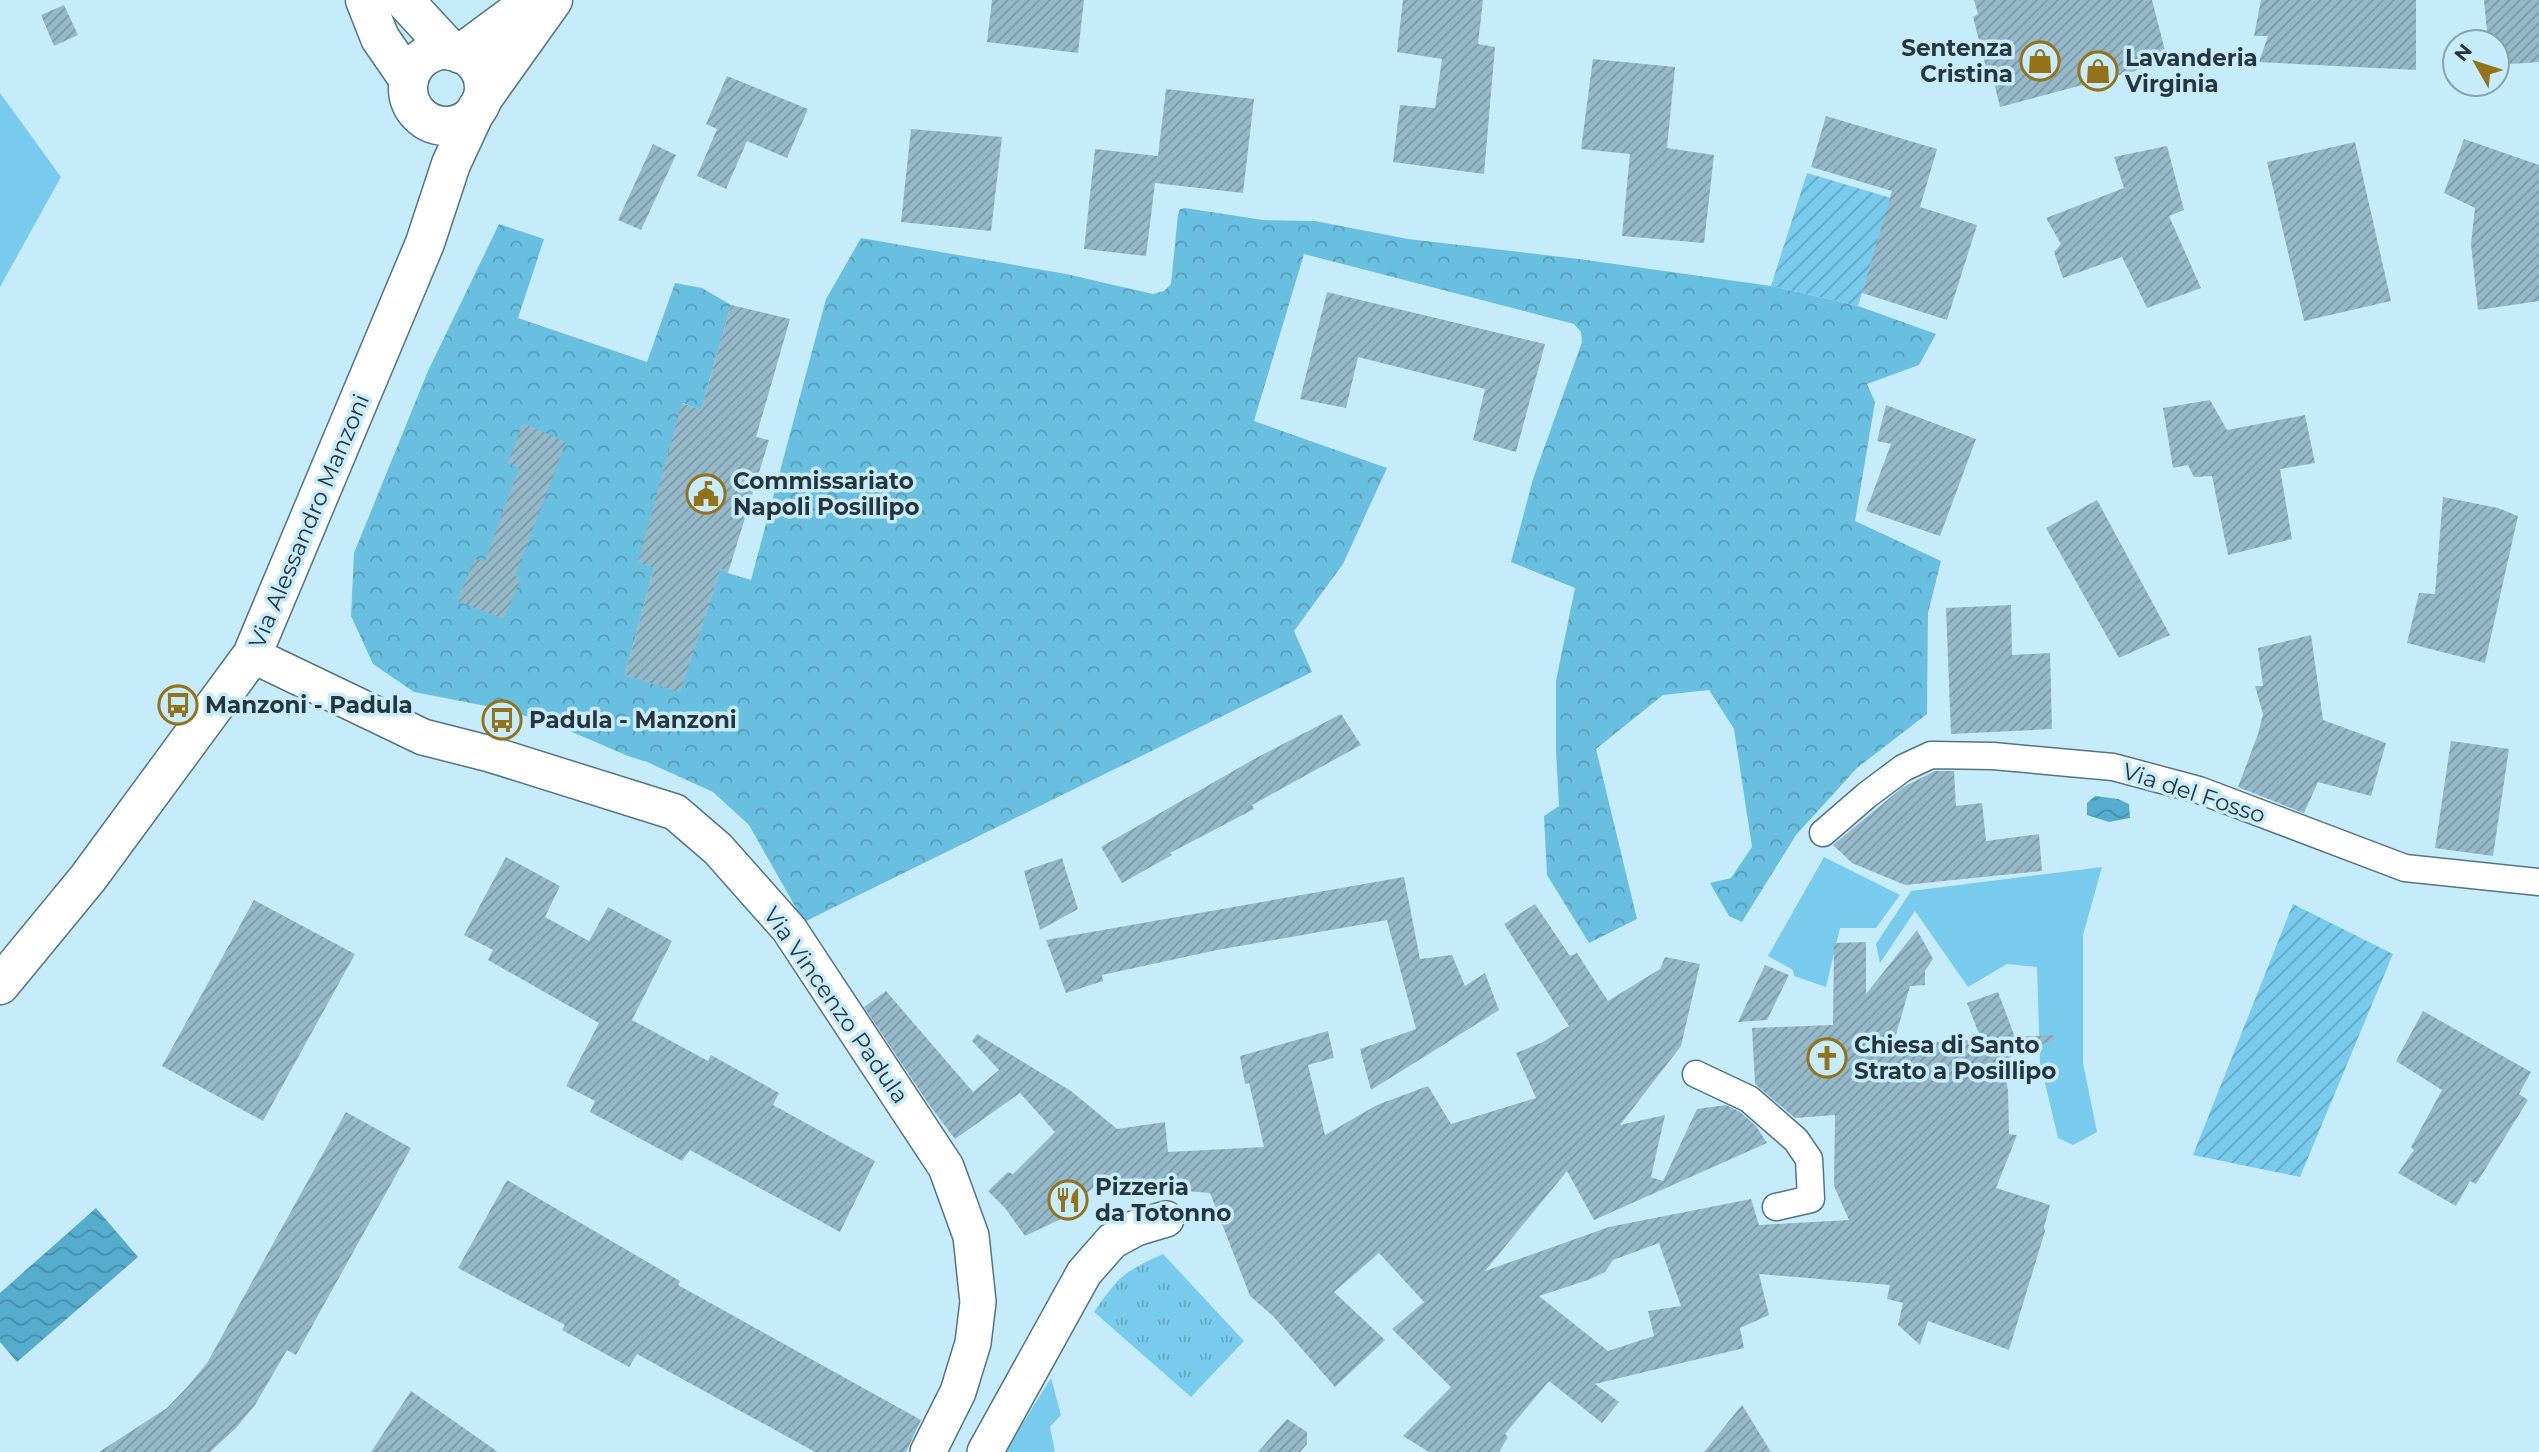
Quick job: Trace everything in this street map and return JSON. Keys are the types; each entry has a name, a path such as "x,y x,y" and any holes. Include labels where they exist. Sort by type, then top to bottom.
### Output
{"street":[{"path":"365,0 380,38 409,80"},
{"path":"404,0 456,52 474,63 484,89 479,105"},
{"path":"533,0 456,52 438,51 426,56 416,65 409,80 408,93 412,106 420,116 438,126 464,122 553,0"},
{"name":"Via Alessandro Manzoni","path":"0,985 88,878 252,655 420,255 451,164 479,105"},
{"name":"Via Alessandro Manzoni","path":"420,116 431,136 437,160 440,195"},
{"name":"Via Vincenzo Padula","path":"252,655 423,737 491,754 675,812 718,849 789,929 946,1167 971,1236 978,1302 973,1343 958,1392 928,1452"},
{"name":"Via del Fosso","path":"1822,832 1903,768 1931,755 1993,756 2113,767 2199,790 2404,868 2539,882"},
{"path":"1696,1074 1749,1099 1796,1140 1809,1159 1811,1199 1776,1207"},
{"path":"985,1452 1084,1273 1112,1241 1136,1228 1166,1219"}],"green space":[{"path":"0,93 61,177 0,287"},
{"path":"1807,173 1891,198 1858,306 1771,286"},
{"path":"1180,209 1263,220 1315,221 1408,239 1579,259 1771,286 1858,306 1936,334 1919,365 1867,384 1875,402 1855,521 1941,561 1928,613 1927,714 1857,768 1796,835 1742,922 1729,916 1710,883 1731,878 1752,847 1734,729 1709,690 1663,695 1596,749 1637,919 1589,943 1547,875 1544,816 1559,806 1556,681 1575,588 1511,562 1533,479 1582,342 1581,332 1574,324 1304,254 1254,421 1387,468 1343,564 1294,631 1312,672 804,922 749,825 713,792 549,722 414,692 373,664 351,616 354,553 428,371 499,224 544,239 518,318 647,362 675,283 702,288 731,305 701,410 683,403 654,568 625,675 680,691 721,568 751,580 826,299 861,238 1066,274 1153,294 1164,291 1171,284 1178,214"},
{"path":"1824,857 1900,895 1876,928 1840,928 1826,987 1794,976 1793,970 1768,956"},
{"path":"2102,867 2083,935 2083,1063 2097,1132 2073,1145 2058,1138 2040,1062 2037,967 2007,964 1968,987 1915,911 1880,963 1876,944 1911,891"},
{"path":"2293,904 2393,954 2300,1177 2193,1155"},
{"path":"1163,1254 1244,1341 1191,1397 1094,1312 1123,1276"},
{"path":"1051,1378 1061,1415 1050,1427 1055,1452 1005,1452"}],"water":[{"path":"2095,796 2118,799 2129,804 2130,818 2109,822 2087,815 2087,803"},
{"path":"96,1208 138,1257 17,1362 0,1342 0,1293"}],"building":[{"path":"992,0 1084,0 1078,53 987,42"},
{"path":"1403,0 1483,0 1478,44 1495,47 1484,174 1393,162 1400,105 1435,108 1442,59 1397,52"},
{"path":"1974,0 2152,0 2168,62 2000,107 1990,66 1986,68 1973,17 1978,14"},
{"path":"2261,0 2416,0 2416,70 2259,62 2268,36 2254,36"},
{"path":"2484,0 2539,0 2539,62 2511,64 2511,28 2487,28"},
{"path":"64,5 78,35 54,46 41,15"},
{"path":"1593,59 1675,67 1667,148 1714,155 1704,243 1622,236 1630,154 1581,149"},
{"path":"727,76 808,109 787,158 747,141 726,189 697,176 717,129 706,124"},
{"path":"1166,89 1254,99 1243,193 1155,183 1146,256 1084,249 1095,149 1158,156"},
{"path":"1826,116 1937,149 1920,207 1977,225 1947,320 1862,293 1892,191 1811,167"},
{"path":"911,129 1002,137 991,231 901,222"},
{"path":"2464,139 2539,165 2539,301 2478,310 2471,244 2475,208 2444,193"},
{"path":"2355,142 2391,301 2304,321 2267,162"},
{"path":"653,144 676,155 641,230 618,220"},
{"path":"2167,146 2184,210 2169,216 2201,288 2147,308 2122,257 2063,278 2054,252 2061,244 2046,218 2124,188 2114,157"},
{"path":"1327,292 1545,344 1516,452 1473,440 1485,389 1358,357 1346,408 1300,399"},
{"path":"731,305 790,319 756,437 769,440 728,573 721,568 680,692 625,675 654,568 638,562 682,403 701,410"},
{"path":"2210,400 2227,430 2305,415 2315,463 2280,469 2292,539 2228,555 2212,476 2194,477 2188,465 2173,468 2163,408"},
{"path":"1886,405 1976,439 1940,536 1866,511 1891,444 1877,441"},
{"path":"523,423 566,442 515,576 521,578 504,619 457,601 475,559 485,561 519,468 508,463"},
{"path":"2443,497 2498,508 2518,516 2485,663 2407,643 2419,593 2435,594"},
{"path":"2097,500 2170,635 2119,658 2046,528"},
{"path":"2011,605 2012,655 2050,653 2052,729 1951,734 1946,608"},
{"path":"2311,635 2323,720 2386,743 2371,796 2318,782 2304,813 2238,787 2263,714 2255,686 2263,686 2258,648"},
{"path":"1341,714 1361,745 1252,805 1254,809 1170,853 1172,855 1122,883 1101,847 1256,758"},
{"path":"2451,741 2509,749 2493,856 2435,848"},
{"path":"1935,771 1954,771 1956,806 1982,803 1986,841 2039,834 2042,871 1905,885 1852,863 1833,845 1903,787"},
{"path":"506,857 560,886 545,917 589,941 608,907 672,941 632,1020 708,1061 711,1055 779,1093 773,1105 875,1161 840,1232 690,1150 682,1161 590,1112 595,1101 566,1086 599,1023 488,960 493,950 464,935"},
{"path":"1062,858 1078,909 1040,930 1024,871"},
{"path":"1404,877 1420,959 1452,955 1465,986 1485,973 1499,1010 1371,1090 1360,1049 1416,1029 1387,920 1217,950 1102,975 1103,981 1066,993 1046,940"},
{"path":"254,900 355,954 263,1121 162,1066"},
{"path":"1535,904 1570,956 1577,953 1608,1001 1660,969 1665,957 1700,964 1681,1046 1620,1125 1665,1115 1651,1177 1663,1181 1697,1109 1726,1105 1740,1112 1756,1126 1767,1143 1594,1220 1567,1171 1485,1271 1609,1227 1751,1199 1759,1225 1849,1220 1834,1186 1835,1115 1795,1118 1755,1084 1752,1028 1833,1025 1834,943 1866,942 1866,994 1917,930 1933,959 1925,971 1925,985 1910,986 1893,1045 1981,1039 1967,1003 1998,992 2015,1037 2054,1035 2055,1039 2003,1060 2008,1091 2009,1134 2017,1135 1996,1188 2050,1205 2045,1231 2009,1350 1928,1321 1920,1345 1898,1325 1903,1303 1887,1299 1890,1285 1759,1274 1769,1315 1740,1328 1744,1348 1595,1384 1619,1402 1602,1423 1549,1381 1505,1434 1508,1437 1499,1452 1429,1452 1403,1436 1451,1387 1392,1329 1424,1302 1379,1253 1334,1292 1385,1340 1335,1387 1273,1316 1250,1296 1210,1193 1138,1187 1138,1181 1107,1181 1079,1199 1063,1218 1025,1236 1005,1208 988,1191 1008,1172 1013,1174 1055,1132 1020,1093 955,1139 864,1007 886,991 973,1092 999,1070 972,1041 977,1034 1071,1091 1117,1129 1165,1122 1168,1152 1264,1147 1249,1083 1245,1084 1240,1056 1328,1031 1334,1058 1308,1065 1325,1135 1377,1105 1428,1086 1451,1124 1536,1098 1516,1053 1541,1043 1569,1026 1504,924","holes":["1659,1243 1681,1306 1648,1311 1654,1336 1608,1351 1539,1296 1588,1280 1605,1272 1613,1260"]},
{"path":"1765,965 1789,975 1767,1020 1738,1022"},
{"path":"2423,1011 2531,1072 2519,1094 2528,1100 2476,1184 2470,1181 2456,1206 2398,1173 2414,1150 2411,1147 2442,1090 2396,1061"},
{"path":"346,1112 411,1148 296,1355 287,1350 255,1405 236,1428 210,1452 99,1452 167,1408 207,1363"},
{"path":"507,1180 680,1281 678,1285 921,1420 906,1452 815,1452 637,1354 629,1367 562,1330 565,1325 458,1268"},
{"path":"411,1391 498,1452 371,1452"},
{"path":"1742,1405 1771,1452 1704,1452"},
{"path":"1287,1419 1307,1432 1307,1444 1300,1452 1258,1452"}],"place":[{"name":"Sentenza Cristina","path":"2040,61"},
{"name":"Lavanderia Virginia","path":"2098,71"},
{"name":"Commissariato Napoli Posillipo","path":"706,494"},
{"name":"Manzoni - Padula","path":"178,705"},
{"name":"Padula - Manzoni","path":"502,720"},
{"name":"Chiesa di Santo Strato a Posillipo","path":"1827,1058"},
{"name":"Pizzeria da Totonno","path":"1068,1200"}]}
